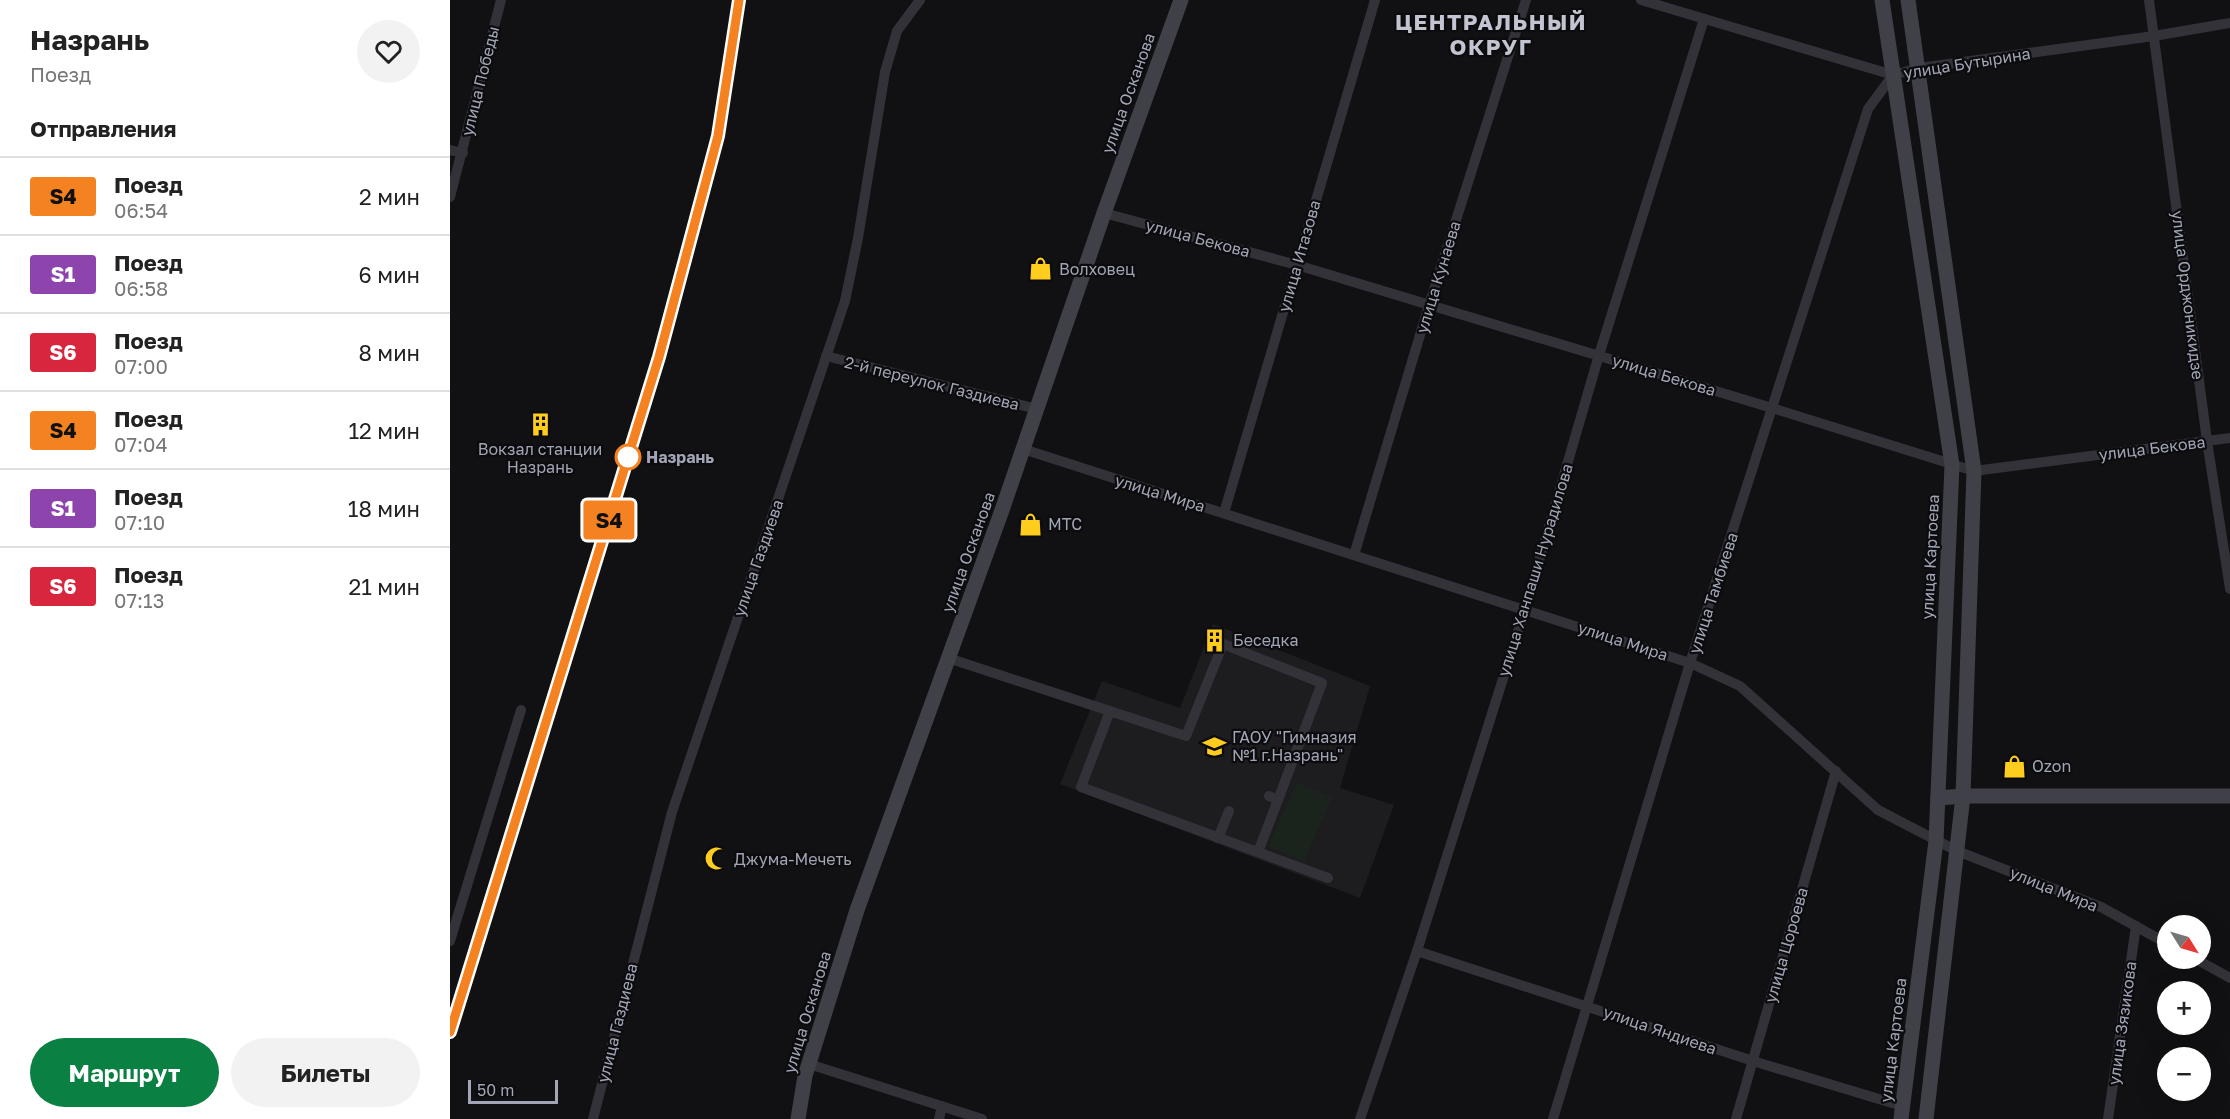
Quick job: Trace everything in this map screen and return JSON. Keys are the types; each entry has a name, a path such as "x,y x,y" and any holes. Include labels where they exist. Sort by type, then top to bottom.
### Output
{"main road":[{"name":"улица Осканова","path":"798,1119 809,1064 857,910 1181,0"},
{"name":"улица Картоева","path":"1882,0 1953,465 1936,841 1902,1113"},
{"path":"1908,0 1974,471 1963,796 1926,1119"},
{"path":"1938,798 1963,796 2230,796"}],"street":[{"name":"улица Победы","path":"450,197 501,0"},
{"name":"улица Газдиева","path":"593,1119 672,812 845,301 885,72 897,31 920,0"},
{"name":"улица Итазова","path":"1224,513 1375,0"},
{"name":"улица Кунаева","path":"1354,555 1429,305 1526,0"},
{"name":"улица Бутырина","path":"1641,0 1893,75 1918,68 2154,36 2230,23"},
{"name":"улица Орджоникидзе","path":"2149,0 2207,441 2230,589"},
{"name":"улица Ханпаши Нурадилова","path":"1360,1119 1418,951 1525,609 1599,355 1704,19"},
{"name":"улица Тамбиева","path":"1553,1119 1690,663 1868,109 1893,75"},
{"path":"450,150 462,153"},
{"name":"улица Бекова","path":"1104,213 1297,265 1599,355 1974,471 2230,438"},
{"name":"2-й переулок Газдиева","path":"826,356 1037,409"},
{"name":"улица Мира","path":"1023,449 1690,663 1740,686 1878,810 1957,851 2101,907 2157,938"},
{"path":"948,658 1186,736 1223,644 1322,683 1274,798 1258,852"},
{"path":"450,940 521,710"},
{"path":"1110,711 1081,787 1328,878"},
{"name":"улица Цороева","path":"1736,1119 1836,771"},
{"path":"1218,837 1229,811"},
{"name":"улица Зязикова","path":"2108,1119 2136,926"},
{"name":"улица Яндиева","path":"1418,951 1587,1005 1902,1113"},
{"path":"2211,967 2230,978"},
{"path":"809,1064 982,1119"},
{"path":"939,1119 942,1106"}],"shaded area":[{"name":"ГАОУ \"Гимназия №1 г.Назрань\"","path":"1213,624 1370,686 1340,788 1394,805 1360,898 1060,784 1102,681 1180,708"},
{"path":"1297,782 1332,797 1304,862 1268,846"}],"railway":[{"path":"450,1032 659,357 718,136 739,0"}],"train":[{"name":"S4","path":"450,1032 659,357 718,136 739,0"}],"place":[{"name":"Волховец","path":"1041,269"},
{"name":"Вокзал станции Назрань","path":"540,424"},
{"name":"Назрань","path":"628,457"},
{"name":"МТС","path":"1030,524"},
{"name":"Беседка","path":"1215,640"},
{"name":"ГАОУ \"Гимназия №1 г.Назрань\"","path":"1214,746"},
{"name":"Ozon","path":"2014,766"},
{"name":"Джума-Мечеть","path":"716,859"}],"district":[{"name":"ЦЕНТРАЛЬНЫЙ ОКРУГ","path":"1491,34"}]}
